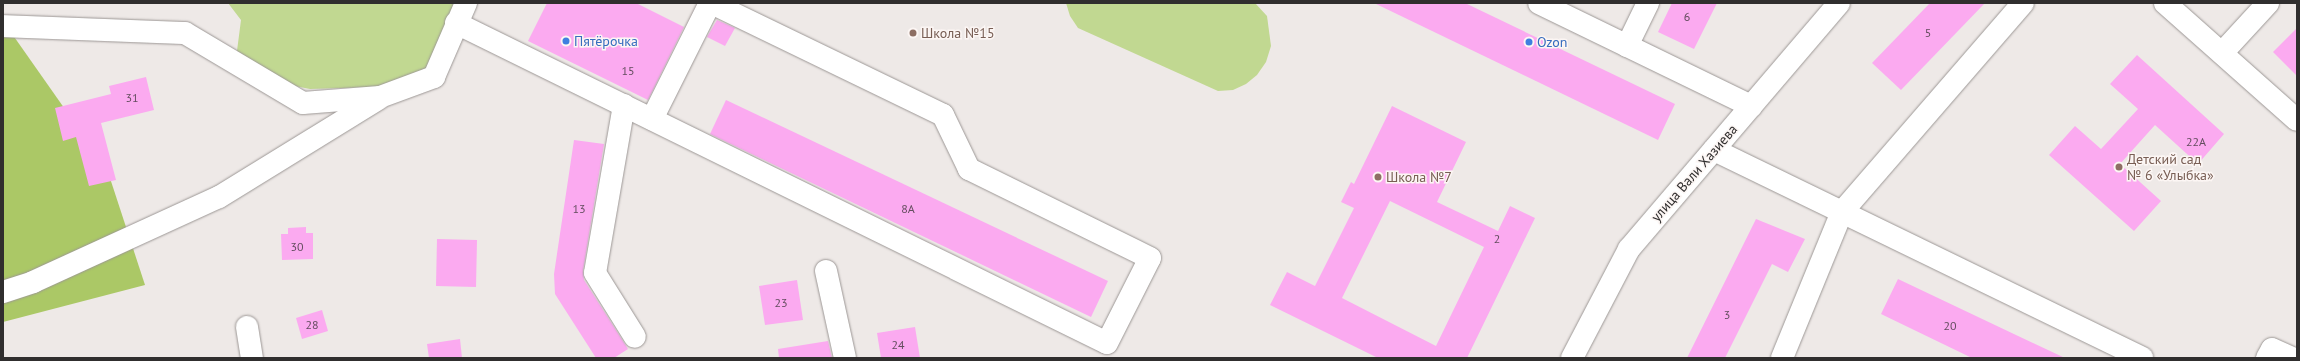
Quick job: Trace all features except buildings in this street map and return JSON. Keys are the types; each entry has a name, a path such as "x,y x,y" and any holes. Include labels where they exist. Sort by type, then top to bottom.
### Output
{"street":[{"path":"3,292 33,282 219,197 380,97 434,77 456,23 466,3"},
{"path":"456,23 1107,343 1150,258 968,169 943,115 710,3 652,119"},
{"path":"1539,3 1751,106"},
{"path":"1627,46 1648,3"},
{"name":"улица Вали Хазиева","path":"1572,358 1629,249 1839,3"},
{"path":"1782,358 1842,212 2023,3"},
{"path":"2165,3 2297,120"},
{"path":"2222,53 2268,3"},
{"path":"3,26 185,33 303,103 380,97"},
{"path":"624,105 595,273 635,337"},
{"path":"1714,150 2142,358"},
{"path":"826,271 844,358"},
{"path":"247,327 252,358"},
{"path":"2267,358 2272,349 2292,358"}],"green space":[{"path":"228,3 459,3 428,69 376,87 310,89 234,74 241,20"},
{"path":"1066,3 1255,3 1267,16 1271,46 1266,62 1257,75 1246,84 1233,90 1218,91 1078,28 1070,16"},
{"path":"3,21 107,169 145,285 3,322"}],"place":[{"name":"Школа №15","path":"913,33"},
{"name":"Пятёрочка","path":"566,41"},
{"name":"Ozon","path":"1529,42"},
{"name":"Детский сад № 6 «Улыбка»","path":"2119,167"},
{"name":"Школа №7","path":"1378,177"}]}
